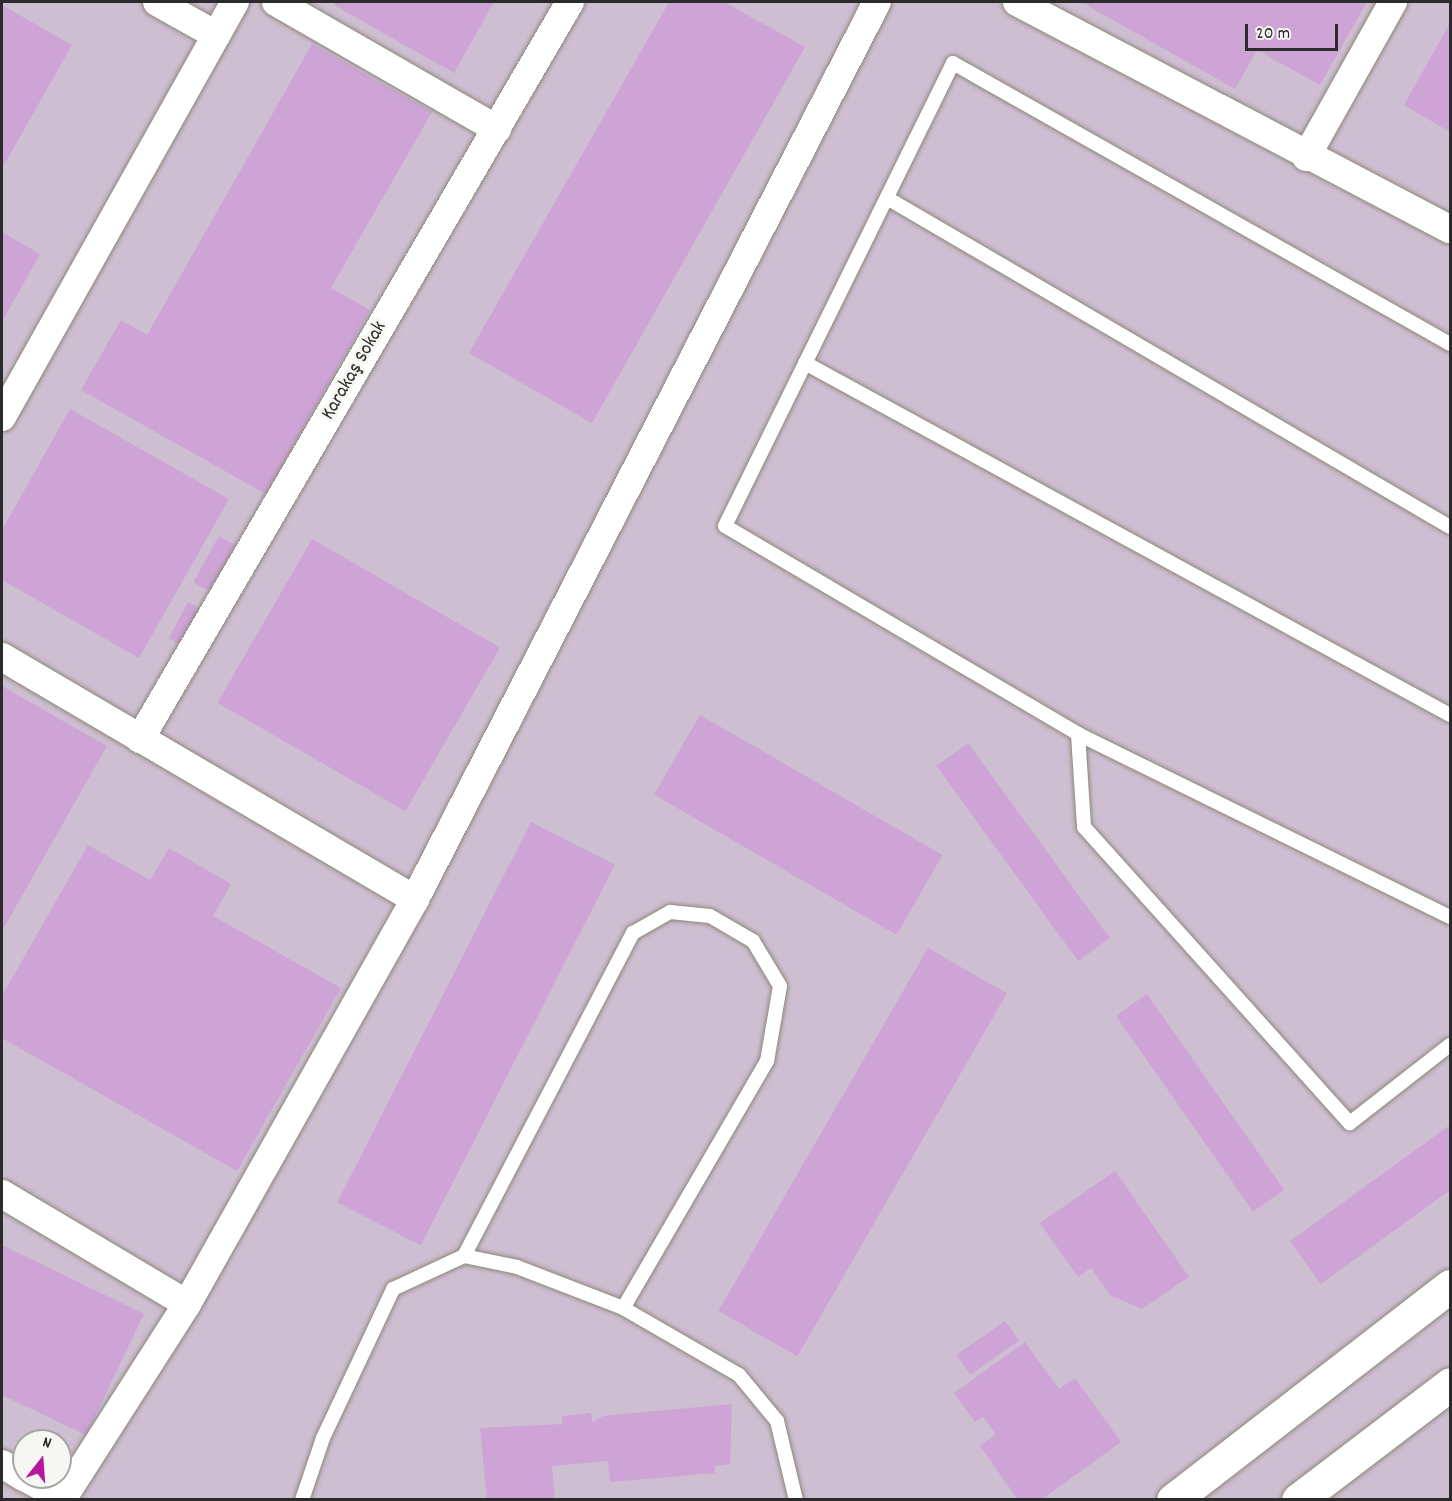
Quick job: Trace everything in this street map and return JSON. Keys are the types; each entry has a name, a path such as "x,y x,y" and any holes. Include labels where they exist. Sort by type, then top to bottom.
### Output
{"street":[{"path":"157,2 216,35"},
{"path":"2,417 235,2"},
{"path":"276,2 497,129"},
{"name":"Karakaş Sokak","path":"140,739 570,2"},
{"path":"72,1484 187,1304 415,898 877,2"},
{"path":"1017,2 1306,157 1450,229"},
{"path":"1306,157 1393,2"},
{"path":"2,657 415,898"},
{"path":"2,1194 187,1304"},
{"path":"1173,1500 1450,1286"},
{"path":"1298,1500 1450,1384"},
{"path":"46,1489 63,1498 69,1489"}],"lane":[{"path":"1450,344 953,63 725,526 1078,734 1450,917"},
{"path":"887,198 1450,527"},
{"path":"805,363 1450,715"},
{"path":"1078,734 1084,826 1350,1123 1450,1045"},
{"path":"464,1256 633,933 670,912 710,916 753,941 780,986 767,1061 623,1308"},
{"path":"302,1500 323,1438 393,1289 464,1256 517,1267 623,1308 739,1375 777,1421 796,1500"}],"shaded area":[{"path":"2,2 1450,2 1450,1499 2,1500"}],"building":[{"path":"336,2 494,2 454,73 334,5"},
{"path":"669,2 724,2 805,47 592,423 469,353"},
{"path":"1081,2 1367,2 1320,85 1257,50 1235,89"},
{"path":"2,5 72,45 4,165 2,164"},
{"path":"1450,23 1450,132 1404,105"},
{"path":"312,44 432,112 331,288 370,310 266,494 81,390 121,320 147,335"},
{"path":"2,232 40,254 2,322"},
{"path":"70,409 229,499 139,658 2,580 2,530"},
{"path":"219,536 248,552 222,598 193,582"},
{"path":"312,539 500,647 405,811 218,703"},
{"path":"188,602 212,615 193,651 169,638"},
{"path":"2,686 107,746 2,931"},
{"path":"700,715 942,855 896,935 654,795"},
{"path":"968,743 1110,938 1078,961 936,766"},
{"path":"531,822 615,865 421,1245 337,1202"},
{"path":"88,845 150,880 169,848 231,884 213,916 341,988 237,1171 2,1038 2,996"},
{"path":"928,948 1007,994 797,1356 718,1311"},
{"path":"1147,994 1284,1190 1253,1212 1116,1016"},
{"path":"1450,1125 1450,1190 1321,1284 1290,1241"},
{"path":"1115,1171 1189,1277 1142,1309 1110,1295 1091,1268 1078,1277 1040,1223"},
{"path":"2,1245 144,1314 86,1435 2,1395"},
{"path":"1005,1321 1019,1341 970,1375 957,1355"},
{"path":"1025,1342 1059,1389 1075,1378 1121,1442 1041,1500 1018,1500 980,1446 996,1434 983,1417 975,1422 954,1393"},
{"path":"732,1404 730,1464 715,1466 715,1473 610,1482 608,1461 552,1466 555,1500 487,1500 480,1428 562,1424 562,1416 591,1413 592,1422 603,1416"}]}
